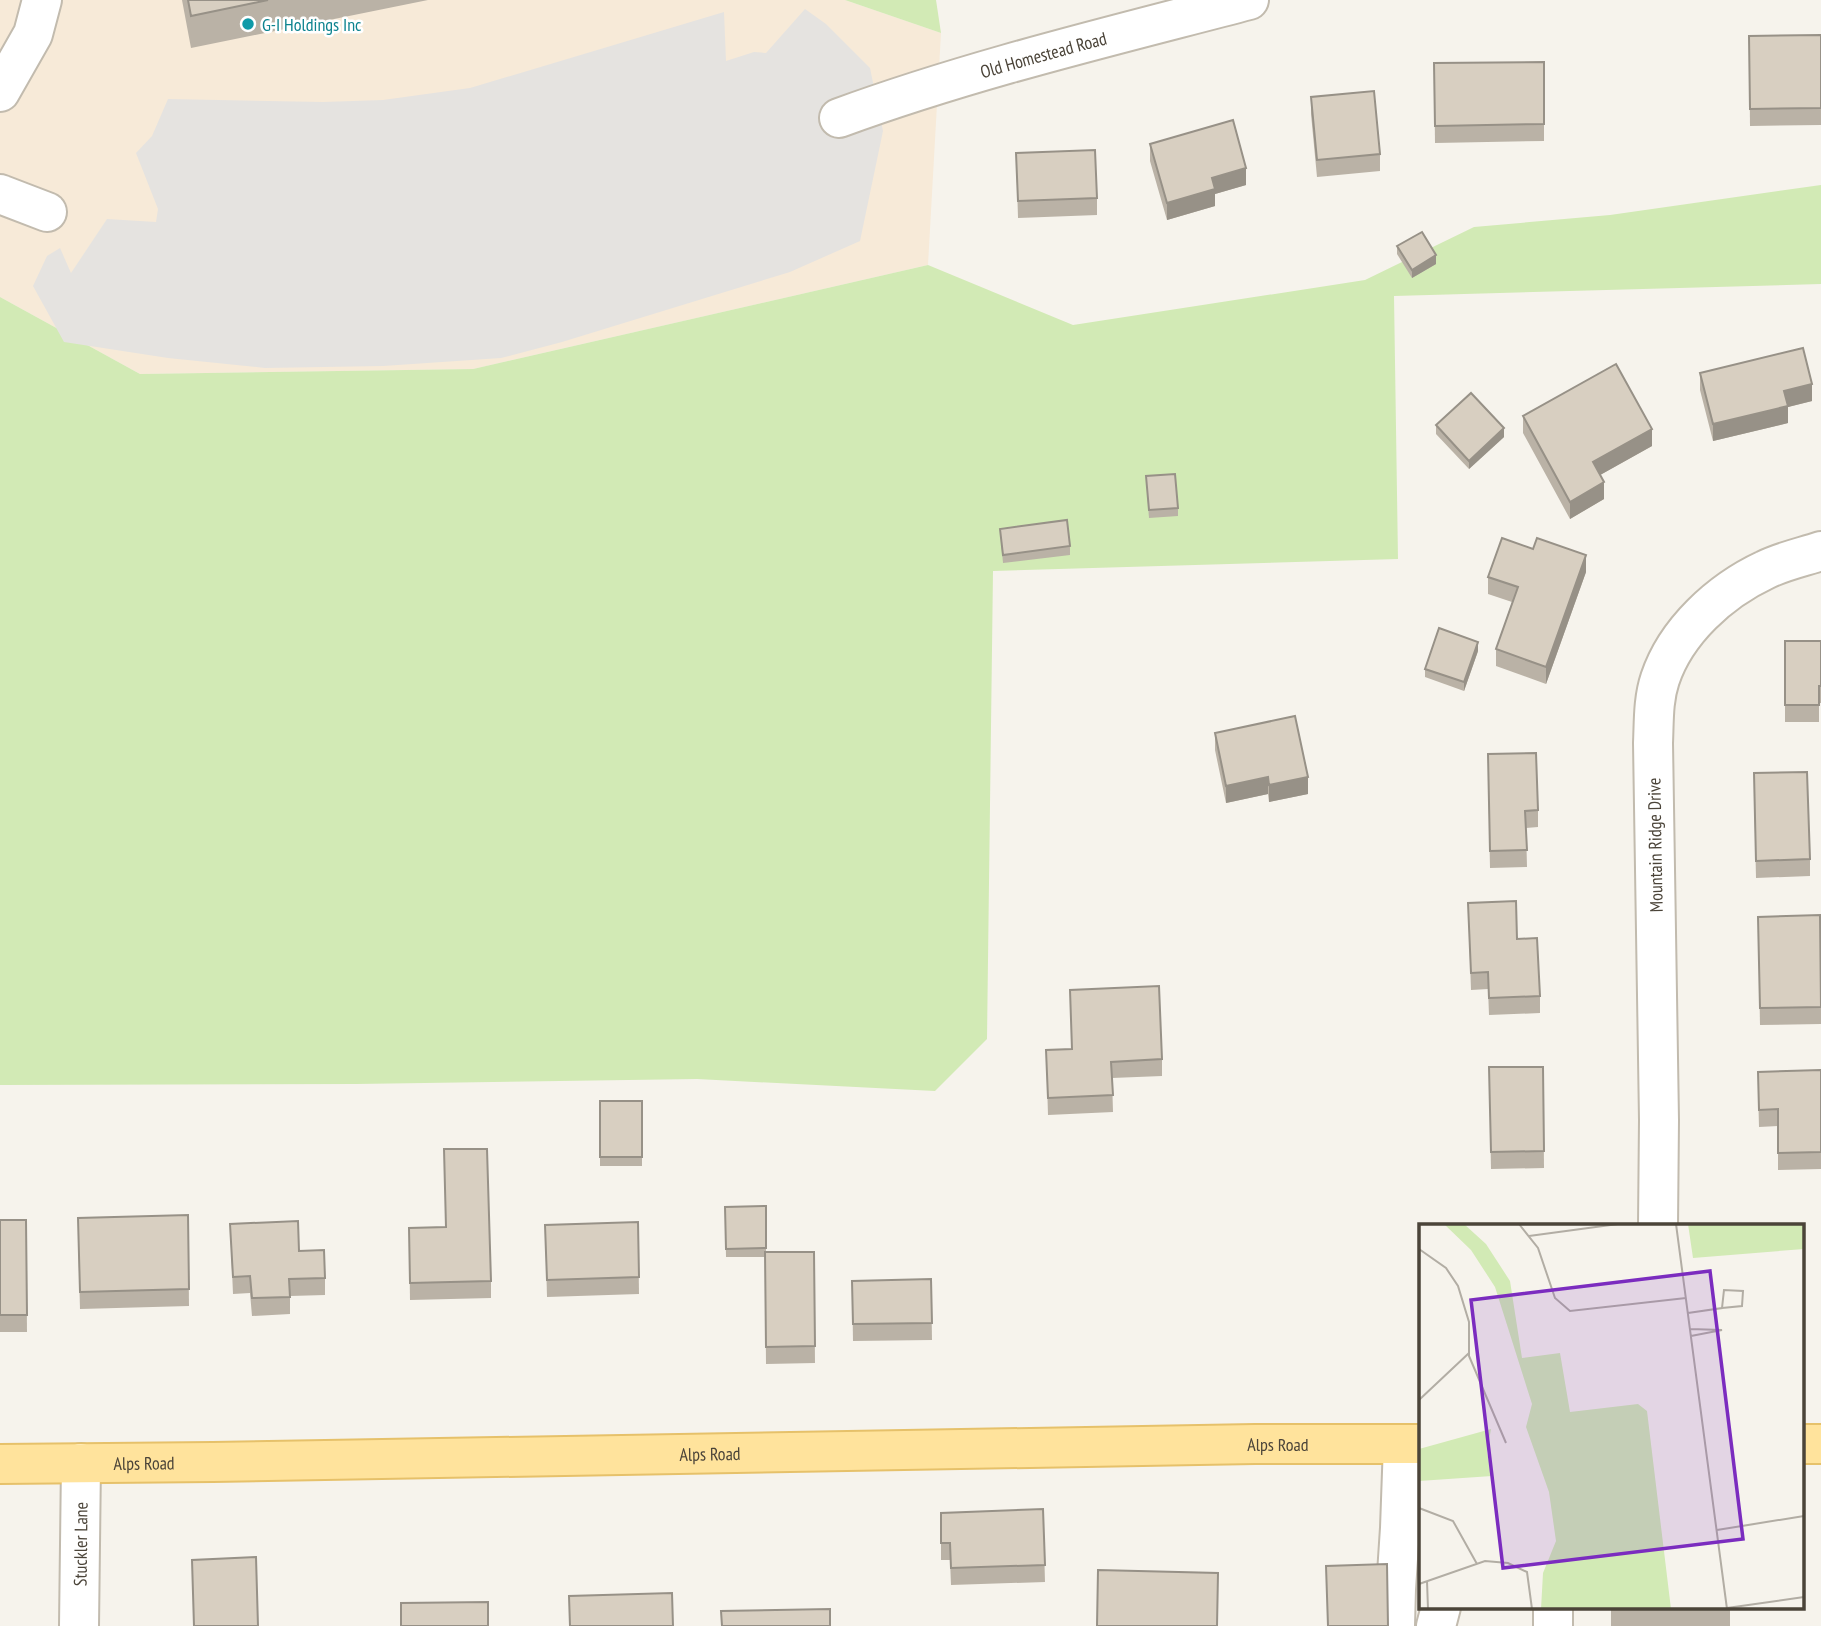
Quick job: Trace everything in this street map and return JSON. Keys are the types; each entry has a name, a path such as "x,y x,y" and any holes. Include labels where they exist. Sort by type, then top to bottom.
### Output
{"main road":[{"name":"Alps Road","path":"0,1464 1242,1444 1412,1444"}],"street":[{"path":"0,92 33,34 42,0"},
{"name":"Old Homestead Road","path":"839,118 1001,66 1249,0"},
{"path":"0,194 47,212"},
{"name":"Mountain Ridge Drive","path":"1658,1224 1653,743 1654,704 1660,679 1671,654 1695,621 1727,593 1766,569 1821,551"},
{"path":"1395,1626 1400,1528 1412,1444"},
{"name":"Stuckler Lane","path":"79,1626 80,1463"},
{"path":"1436,1626 1441,1608"},
{"path":"1553,1608 1553,1626"}],"shaded area":[{"path":"0,0 845,0 941,33 928,265 473,369 140,374 0,297"},
{"path":"805,9 826,24 870,68 883,131 860,241 790,272 501,358 383,366 265,368 168,358 64,342 33,286 47,256 60,248 71,273 107,219 156,222 158,209 136,153 152,136 168,99 323,102 383,100 470,88 724,12 726,61 754,52 766,53"}],"green space":[{"path":"845,0 936,0 941,33"},
{"path":"1821,185 1821,284 1394,296 1398,559 993,571 987,1039 935,1091 697,1079 0,1085 0,297 140,374 473,369 928,265 1073,325 1365,280 1474,227 1610,215"}],"building":[{"path":"188,0 268,0 191,16"},
{"path":"1821,35 1821,108 1750,109 1749,36"},
{"path":"1544,62 1544,124 1435,126 1434,63"},
{"path":"1374,91 1380,154 1317,160 1311,97"},
{"path":"1233,120 1246,168 1212,178 1215,189 1167,203 1150,144"},
{"path":"1095,150 1097,198 1018,201 1016,153"},
{"path":"1422,232 1436,255 1412,270 1397,246"},
{"path":"1803,348 1812,384 1784,391 1788,406 1713,424 1700,373"},
{"path":"1616,364 1652,429 1593,462 1604,482 1570,502 1523,416"},
{"path":"1471,393 1504,428 1469,461 1436,425"},
{"path":"1175,474 1178,508 1149,510 1146,476"},
{"path":"1067,520 1070,546 1003,555 1000,529"},
{"path":"1502,538 1533,549 1537,538 1586,555 1546,667 1496,649 1518,587 1488,577"},
{"path":"1439,628 1478,642 1464,682 1425,669"},
{"path":"1785,641 1821,641 1819,705 1785,705"},
{"path":"1295,716 1308,777 1269,785 1268,777 1226,786 1215,733"},
{"path":"1536,753 1538,810 1525,811 1527,850 1490,851 1488,754"},
{"path":"1807,772 1810,859 1756,861 1754,773"},
{"path":"1516,901 1517,939 1537,938 1540,996 1489,998 1488,972 1471,973 1468,903"},
{"path":"1820,915 1821,1007 1760,1008 1758,917"},
{"path":"1159,986 1162,1059 1111,1062 1113,1095 1048,1098 1046,1050 1072,1049 1070,990"},
{"path":"1489,1067 1543,1067 1544,1151 1491,1152"},
{"path":"1821,1070 1821,1152 1778,1153 1778,1109 1759,1110 1758,1072"},
{"path":"600,1101 642,1101 642,1157 600,1157"},
{"path":"444,1149 487,1149 491,1281 410,1283 409,1228 446,1227"},
{"path":"766,1206 766,1248 726,1249 725,1207"},
{"path":"188,1215 189,1289 80,1292 78,1218"},
{"path":"0,1220 26,1220 27,1315 0,1315"},
{"path":"298,1221 299,1251 324,1250 325,1278 289,1279 290,1297 252,1298 250,1276 233,1277 230,1224"},
{"path":"638,1222 639,1277 547,1280 545,1225"},
{"path":"765,1252 814,1252 815,1346 766,1347"},
{"path":"931,1279 932,1323 853,1324 852,1281"},
{"path":"1043,1509 1045,1565 951,1568 950,1543 941,1543 941,1513"},
{"path":"256,1557 258,1626 194,1626 192,1560"},
{"path":"1387,1564 1388,1626 1328,1626 1326,1566"},
{"path":"1098,1570 1218,1573 1217,1626 1097,1626"},
{"path":"672,1593 673,1626 570,1626 569,1596"},
{"path":"488,1602 488,1626 401,1626 401,1603"},
{"path":"830,1609 830,1626 722,1626 721,1611"}],"place":[{"name":"G-I Holdings Inc","path":"248,24"}]}
